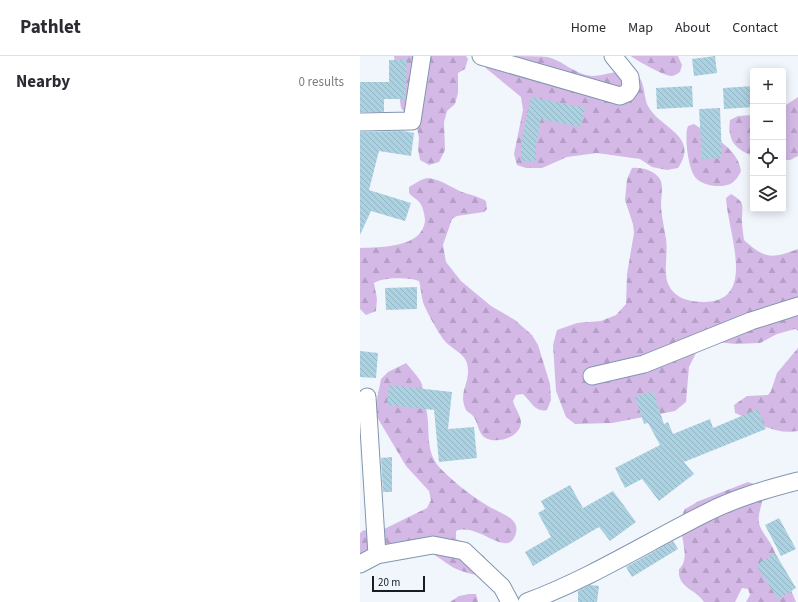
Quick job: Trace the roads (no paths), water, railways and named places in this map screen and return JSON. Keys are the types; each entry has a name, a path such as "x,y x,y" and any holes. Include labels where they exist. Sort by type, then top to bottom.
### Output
{"lane":[{"path":"360,122 412,121 422,56"},
{"path":"481,56 620,96 627,93 631,87 630,77 613,56"},
{"path":"592,376 644,364 751,321 798,306"},
{"path":"367,397 377,555"},
{"path":"527,602 563,589 707,512 768,488 798,482"},
{"path":"360,564 377,555 433,545 464,551 502,587 510,602"}]}
